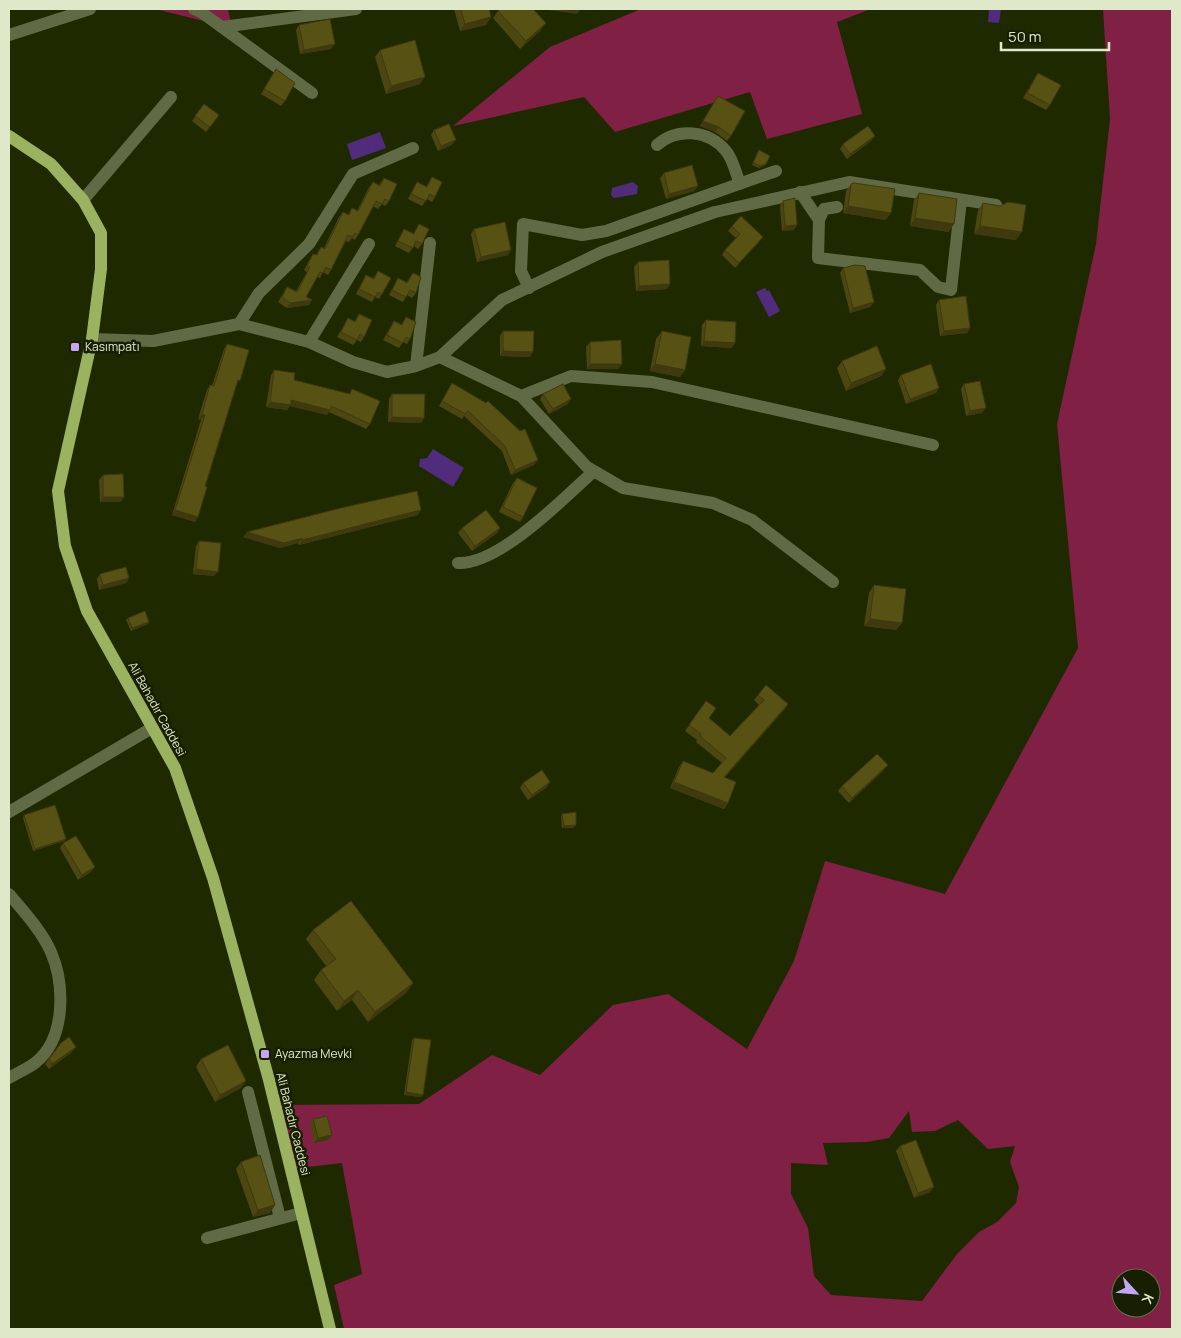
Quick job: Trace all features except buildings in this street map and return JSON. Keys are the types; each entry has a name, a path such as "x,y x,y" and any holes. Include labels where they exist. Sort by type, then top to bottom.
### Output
{"main road":[{"name":"Ali Bahadır Caddesi","path":"9,136 51,164 83,200 102,233 101,269 92,339 58,491 65,546 86,611 175,768 213,878 269,1080 330,1329"}],"street":[{"path":"9,34 90,9"},
{"path":"194,9 222,27 312,93"},
{"path":"222,27 356,9"},
{"path":"83,200 171,97"},
{"path":"657,144 667,135 680,133 697,134 716,142 727,152 740,184"},
{"path":"239,324 259,293 309,244 353,174 413,148"},
{"path":"529,288 521,272 523,224 582,235 606,231 776,171"},
{"path":"92,339 152,341 239,324 309,342 353,362 387,372 416,366 440,357 502,300 602,252 715,212 849,182 996,205"},
{"path":"800,192 819,220"},
{"path":"837,207 824,209 819,220 818,258 920,270 938,287 951,290 961,200"},
{"path":"416,366 430,243"},
{"path":"309,342 369,244"},
{"path":"440,357 521,396 588,467 623,488 712,503 752,520 833,582"},
{"path":"521,396 571,376 652,382 933,444"},
{"path":"458,563 472,563 532,527 594,471"},
{"path":"9,812 152,728"},
{"path":"9,894 38,928 52,954 60,993 58,1028 51,1044 36,1062 9,1078"},
{"path":"248,1092 280,1218"},
{"path":"207,1238 301,1213"}],"shaded area":[{"path":"155,9 228,9 232,28"},
{"path":"641,9 871,9 837,22 862,114 767,139 750,92 615,132 584,97 453,126 550,47"},
{"path":"989,9 1001,9 999,23 988,22"},
{"path":"1103,9 1172,9 1172,1329 344,1329 334,1285 362,1274 342,1163 290,1169 279,1105 419,1104 492,1055 540,1075 613,1005 668,994 747,1049 794,961 825,861 945,894 1078,648 1057,424 1096,244 1110,119","holes":["909,1111 912,1132 935,1131 958,1120 988,1149 1015,1146 1010,1162 1019,1187 1016,1203 997,1222 979,1232 957,1254 922,1301 831,1295 814,1276 808,1228 791,1194 791,1163 828,1165 823,1143 867,1142 889,1138"]},
{"path":"380,132 386,148 352,160 347,144"},
{"path":"633,182 638,186 637,194 614,198 611,195 612,188"},
{"path":"765,288 767,291 769,290 780,311 769,317 756,292"},
{"path":"433,449 464,468 453,487 419,466 420,459 427,458"}],"place":[{"name":"Kasımpatı","path":"75,347"},
{"name":"Ayazma Mevki","path":"265,1054"}]}
